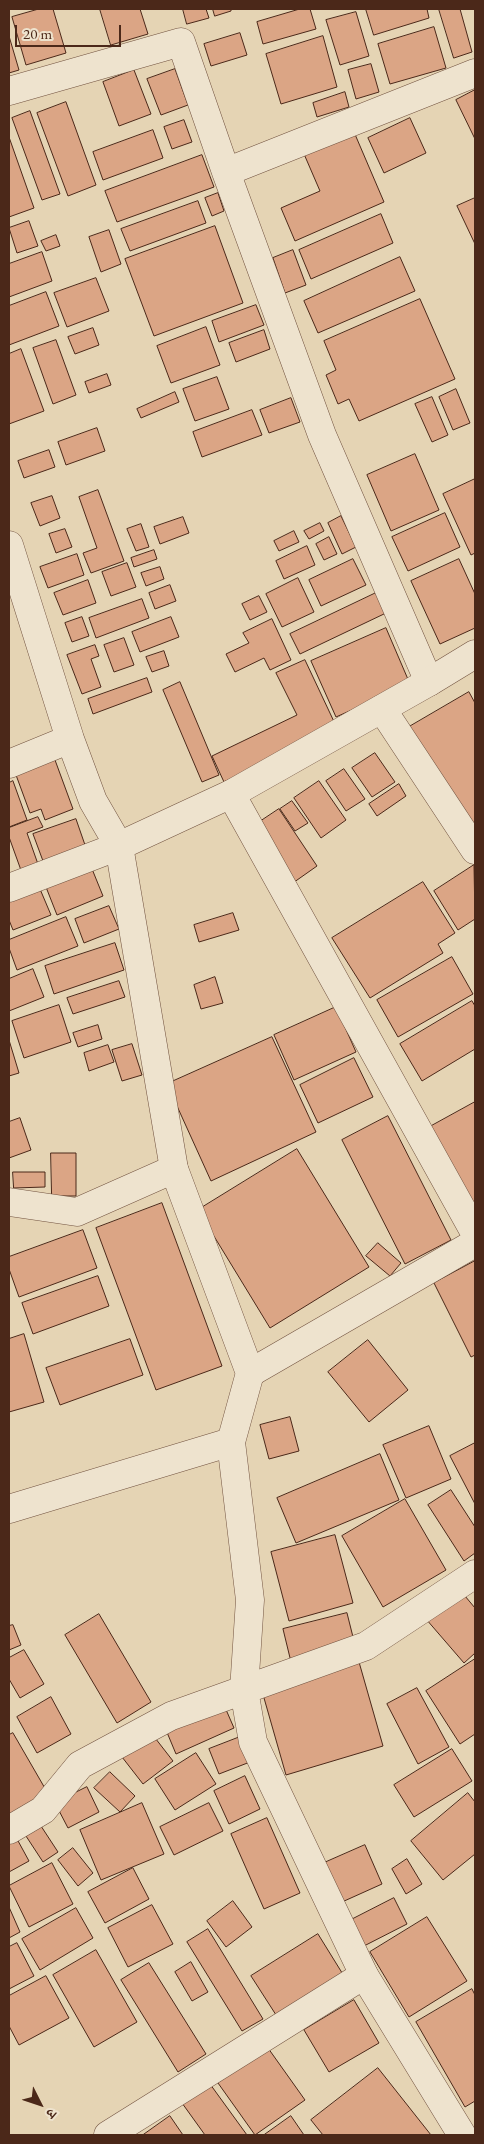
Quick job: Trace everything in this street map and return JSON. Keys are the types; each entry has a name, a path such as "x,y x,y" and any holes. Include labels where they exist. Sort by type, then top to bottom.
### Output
{"street":[{"path":"9,91 181,42 226,172 322,435 429,682"},
{"path":"226,172 475,73"},
{"path":"9,545 70,739 93,801 119,846 174,1169 250,1373 231,1442 250,1600 244,1690 253,1742 364,1975 462,2135"},
{"path":"9,888 119,846 231,794 475,654"},
{"path":"382,709 475,850"},
{"path":"9,764 70,739"},
{"path":"231,794 475,1233"},
{"path":"9,1202 77,1212 174,1169"},
{"path":"250,1373 475,1243"},
{"path":"9,1509 231,1442"},
{"path":"9,1830 42,1810 80,1764 171,1716 366,1646 473,1580"},
{"path":"108,2135 364,1975"}],"building":[{"path":"39,9 53,9 66,53 26,65 12,17"},
{"path":"100,9 140,9 148,34 111,45"},
{"path":"183,9 206,9 209,18 187,24"},
{"path":"213,9 231,9 231,11 215,16"},
{"path":"300,9 310,9 316,29 263,44 257,22"},
{"path":"366,9 427,9 429,18 374,35"},
{"path":"439,9 460,9 472,52 454,58"},
{"path":"356,12 369,56 340,65 326,20"},
{"path":"434,27 446,68 390,84 378,44"},
{"path":"240,33 247,55 211,66 204,44"},
{"path":"9,36 19,70 9,73"},
{"path":"323,36 337,87 281,104 266,54"},
{"path":"371,64 379,92 356,99 348,70"},
{"path":"175,69 188,105 161,115 147,79"},
{"path":"134,70 151,114 119,126 103,82"},
{"path":"475,90 475,139 456,100"},
{"path":"345,92 349,107 317,117 313,103"},
{"path":"66,102 96,185 68,196 37,113"},
{"path":"30,111 60,194 42,200 12,118"},
{"path":"410,118 426,153 384,173 368,138"},
{"path":"184,120 192,142 172,149 164,127"},
{"path":"153,130 163,158 103,180 93,152"},
{"path":"354,132 384,202 295,241 281,208 320,191 304,154"},
{"path":"9,137 34,208 9,217"},
{"path":"202,155 214,187 117,222 105,191"},
{"path":"218,193 224,211 212,216 205,198"},
{"path":"475,198 475,244 457,206"},
{"path":"198,201 206,223 130,251 121,229"},
{"path":"381,214 393,243 311,279 299,250"},
{"path":"29,221 38,246 17,253 9,228"},
{"path":"215,226 243,303 154,336 125,259"},
{"path":"109,230 121,264 101,272 89,237"},
{"path":"56,235 60,246 46,251 41,241"},
{"path":"293,250 306,285 285,293 273,258"},
{"path":"42,252 52,281 9,297 9,264"},
{"path":"400,257 415,291 318,333 304,301"},
{"path":"96,278 109,311 67,327 54,293"},
{"path":"46,292 59,326 9,345 9,306"},
{"path":"420,299 455,379 359,421 349,399 338,404 326,375 336,370 324,341"},
{"path":"256,305 264,325 219,342 212,321"},
{"path":"206,327 220,365 171,383 157,346"},
{"path":"93,328 99,345 75,354 68,337"},
{"path":"264,330 270,349 236,362 229,343"},
{"path":"56,340 76,395 53,404 33,348"},
{"path":"21,349 44,411 9,424 9,354"},
{"path":"107,374 111,385 89,393 85,382"},
{"path":"217,377 229,409 195,421 183,389"},
{"path":"456,389 470,423 453,430 439,397"},
{"path":"175,392 179,402 141,418 137,409"},
{"path":"432,397 448,435 432,442 415,404"},
{"path":"291,398 300,422 269,433 260,410"},
{"path":"252,410 262,435 202,457 193,432"},
{"path":"97,428 105,451 66,465 58,442"},
{"path":"49,450 55,467 24,478 18,461"},
{"path":"415,454 439,510 391,531 367,475"},
{"path":"475,479 475,553 471,555 443,494"},
{"path":"98,490 124,561 91,573 83,553 97,548 79,497"},
{"path":"52,496 60,518 40,526 31,503"},
{"path":"445,513 460,547 408,571 392,537"},
{"path":"341,516 356,547 342,554 328,523"},
{"path":"183,517 189,533 160,544 154,527"},
{"path":"320,523 324,531 309,539 304,531"},
{"path":"141,524 149,547 136,551 127,529"},
{"path":"65,529 72,547 56,553 49,534"},
{"path":"294,531 299,542 279,551 274,541"},
{"path":"329,537 337,554 324,560 316,544"},
{"path":"307,546 315,565 284,579 276,561"},
{"path":"154,550 157,559 134,567 131,558"},
{"path":"77,554 84,575 48,588 40,567"},
{"path":"353,559 366,585 321,606 309,580"},
{"path":"459,559 475,594 475,628 440,644 411,581"},
{"path":"127,563 136,587 111,596 102,572"},
{"path":"160,567 164,579 146,586 141,573"},
{"path":"298,578 314,612 282,627 266,594"},
{"path":"88,580 96,603 63,615 54,593"},
{"path":"170,585 176,601 155,609 149,593"},
{"path":"376,593 386,613 300,654 290,634"},
{"path":"259,596 267,612 250,620 242,604"},
{"path":"142,599 149,618 96,638 89,618"},
{"path":"82,617 89,636 72,642 65,623"},
{"path":"171,617 179,637 140,652 132,632"},
{"path":"272,619 291,660 270,670 264,658 235,672 226,654 249,643 243,633"},
{"path":"386,628 410,684 336,717 311,661"},
{"path":"124,638 134,665 114,672 104,645"},
{"path":"95,645 99,656 91,659 101,687 82,694 67,655"},
{"path":"164,651 169,666 152,672 146,657"},
{"path":"305,660 337,728 224,782 212,756 297,715 276,673"},
{"path":"147,678 152,692 93,714 88,699"},
{"path":"180,682 219,775 202,782 163,690"},
{"path":"469,692 475,703 475,838 409,727"},
{"path":"375,753 395,782 372,797 352,768"},
{"path":"55,760 73,809 45,820 41,809 30,813 16,775"},
{"path":"344,769 365,799 346,811 326,781"},
{"path":"13,781 27,820 9,827 9,783"},
{"path":"319,781 346,820 321,838 294,798"},
{"path":"399,784 406,796 377,816 369,804"},
{"path":"292,801 308,823 295,831 280,809"},
{"path":"279,809 317,866 290,885 252,827"},
{"path":"38,817 43,827 27,833 39,867 22,873 9,837 9,828"},
{"path":"76,819 85,845 43,861 33,834"},
{"path":"90,864 103,896 57,915 44,882"},
{"path":"474,865 475,919 458,930 434,891"},
{"path":"37,882 51,915 13,930 9,920 9,893"},
{"path":"423,882 455,933 438,944 443,953 370,998 332,938"},
{"path":"109,906 119,929 84,943 75,919"},
{"path":"233,913 239,930 199,942 194,925"},
{"path":"66,917 78,946 17,970 9,948 9,940"},
{"path":"115,943 124,970 54,994 45,966"},
{"path":"452,957 473,994 398,1037 377,1000"},
{"path":"33,969 44,997 9,1011 9,979"},
{"path":"215,977 223,1003 201,1009 194,985"},
{"path":"119,981 125,997 73,1014 67,998"},
{"path":"472,1001 475,1006 475,1049 422,1081 400,1044"},
{"path":"59,1005 71,1042 24,1058 12,1021"},
{"path":"336,1007 356,1052 294,1080 274,1035"},
{"path":"98,1025 102,1039 78,1047 73,1033"},
{"path":"272,1037 316,1132 211,1181 167,1084"},
{"path":"9,1040 19,1073 9,1076"},
{"path":"132,1044 142,1075 122,1081 112,1050"},
{"path":"108,1045 114,1062 89,1071 84,1053"},
{"path":"354,1058 373,1097 318,1123 300,1085"},
{"path":"475,1102 475,1218 426,1129"},
{"path":"388,1116 451,1240 405,1264 342,1140"},
{"path":"20,1118 31,1150 9,1158 9,1122"},
{"path":"297,1149 369,1267 270,1328 198,1210"},
{"path":"51,1153 76,1153 76,1196 52,1196"},
{"path":"13,1172 45,1172 45,1187 14,1188"},
{"path":"162,1203 222,1366 156,1390 96,1228"},
{"path":"83,1230 97,1268 19,1297 9,1269 9,1257"},
{"path":"378,1243 401,1263 390,1276 366,1256"},
{"path":"475,1261 475,1355 471,1357 434,1283"},
{"path":"98,1276 109,1306 33,1334 22,1303"},
{"path":"24,1334 44,1402 9,1412 9,1339"},
{"path":"130,1339 143,1375 60,1405 46,1368"},
{"path":"368,1340 408,1390 369,1422 328,1372"},
{"path":"290,1417 299,1451 269,1459 260,1425"},
{"path":"429,1426 451,1479 406,1498 383,1445"},
{"path":"475,1443 475,1504 450,1456"},
{"path":"380,1454 399,1500 296,1543 277,1498"},
{"path":"451,1490 475,1527 475,1553 464,1561 428,1505"},
{"path":"405,1499 446,1570 383,1607 342,1536"},
{"path":"335,1535 353,1603 289,1621 271,1552"},
{"path":"460,1590 475,1608 475,1653 464,1663 426,1619"},
{"path":"347,1613 355,1645 291,1662 283,1629"},
{"path":"99,1614 151,1702 117,1723 65,1635"},
{"path":"13,1625 21,1645 9,1650 9,1626"},
{"path":"24,1650 44,1684 20,1698 9,1679 9,1658"},
{"path":"475,1659 475,1734 460,1744 426,1691"},
{"path":"359,1662 383,1746 286,1775 262,1691"},
{"path":"417,1688 449,1747 418,1764 387,1704"},
{"path":"51,1697 71,1734 37,1753 17,1717"},
{"path":"224,1705 234,1728 176,1754 166,1730"},
{"path":"13,1733 50,1797 9,1821 9,1735"},
{"path":"152,1734 173,1761 143,1784 122,1757"},
{"path":"240,1737 250,1762 219,1774 209,1749"},
{"path":"452,1749 472,1781 414,1817 394,1785"},
{"path":"196,1753 216,1784 175,1810 155,1779"},
{"path":"110,1772 135,1796 120,1812 94,1788"},
{"path":"245,1776 260,1809 229,1824 214,1791"},
{"path":"87,1787 99,1812 68,1828 55,1803"},
{"path":"468,1793 475,1802 475,1854 443,1880 411,1841"},
{"path":"142,1803 164,1854 101,1880 80,1830"},
{"path":"209,1803 223,1831 174,1855 160,1827"},
{"path":"267,1818 300,1893 264,1909 231,1834"},
{"path":"39,1823 58,1852 43,1862 24,1833"},
{"path":"17,1839 29,1861 9,1872 9,1844"},
{"path":"365,1845 382,1884 342,1902 324,1863"},
{"path":"73,1848 93,1873 78,1886 58,1860"},
{"path":"407,1859 422,1884 406,1894 392,1869"},
{"path":"52,1863 73,1904 29,1927 9,1886"},
{"path":"133,1868 149,1899 105,1923 88,1892"},
{"path":"394,1898 407,1924 362,1947 349,1921"},
{"path":"233,1901 252,1927 226,1947 207,1921"},
{"path":"152,1905 173,1944 128,1967 108,1928"},
{"path":"9,1907 20,1932 9,1938"},
{"path":"76,1908 93,1938 40,1970 22,1939"},
{"path":"427,1917 467,1981 409,2017 370,1952"},
{"path":"208,1929 263,2019 242,2031 187,1942"},
{"path":"318,1934 344,1976 278,2018 251,1976"},
{"path":"17,1943 34,1976 9,1989 9,1947"},
{"path":"96,1950 137,2022 94,2047 53,1975"},
{"path":"191,1962 208,1992 192,2001 175,1972"},
{"path":"149,1963 206,2054 178,2072 121,1980"},
{"path":"46,1976 69,2018 19,2045 9,2026 9,1996"},
{"path":"472,1989 475,1995 475,2101 465,2107 416,2022"},
{"path":"354,2000 379,2043 329,2072 304,2030"},
{"path":"268,2048 305,2100 255,2135 218,2083"},
{"path":"378,2068 431,2135 323,2135 311,2120"},
{"path":"210,2084 247,2135 205,2135 182,2103"},
{"path":"170,2116 183,2135 143,2135"},
{"path":"291,2116 304,2135 264,2135"}]}
